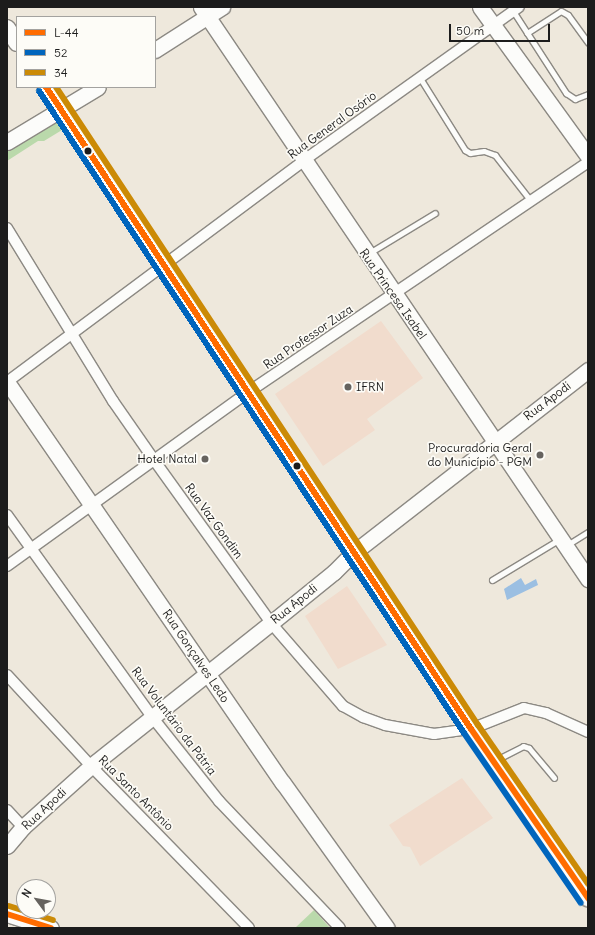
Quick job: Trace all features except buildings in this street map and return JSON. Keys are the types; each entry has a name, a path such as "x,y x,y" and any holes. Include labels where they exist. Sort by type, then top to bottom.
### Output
{"main road":[{"path":"7,28 16,42"},
{"path":"47,88 470,730 588,898"}],"street":[{"path":"156,49 204,12 222,7"},
{"path":"480,7 588,156"},
{"name":"Rua General Osório","path":"7,382 303,162 516,9"},
{"name":"Rua Princesa Isabel","path":"204,12 303,162 394,296 495,440 588,579"},
{"path":"7,142 96,88"},
{"name":"Rua Professor Zuza","path":"7,566 247,394 394,296 588,162"},
{"name":"Rua Vaz Gondim","path":"7,228 112,401 271,623 327,690 343,706 363,717 385,725 434,734 470,730 524,708 546,713 588,732"},
{"name":"Rua Apodi","path":"7,846 23,827 91,766 334,572 353,553 495,440 588,370"},
{"name":"Rua Gonçalves Ledo","path":"7,382 93,504 208,674 387,928"},
{"name":"Rua Voluntário da Pátria","path":"7,515 153,718 219,801 340,928"},
{"name":"Rua Santo Antônio","path":"7,675 91,766 249,928"},
{"path":"7,810 23,827"},
{"path":"7,914 51,928"}],"lane":[{"path":"516,9 527,33 566,93 574,99 588,94"},
{"path":"527,33 561,11 568,15 588,43"},
{"path":"420,78 465,150 470,153 484,151 495,155 531,201"},
{"path":"366,255 435,213"},
{"path":"492,580 564,542 588,532"},
{"path":"493,762 523,746 535,752 554,778"}],"shaded area":[{"name":"IFRN","path":"381,321 423,378 367,419 375,430 323,466 275,394"},
{"path":"347,586 387,645 338,669 305,616"},
{"path":"462,778 493,818 420,866 410,847 403,846 389,825"}],"green space":[{"path":"54,117 62,130 44,141 38,141 7,161 7,145"},
{"path":"314,910 330,928 295,928"}],"water":[{"path":"521,578 525,585 536,579 538,585 507,600 504,589"}],"transit line":[{"name":"L-44","path":"47,88 471,729 588,898"},
{"name":"34","path":"57,88 478,725 588,884"},
{"name":"52","path":"39,91 464,733 581,903"},
{"name":"34","path":"9,906 53,920"},
{"name":"L-44","path":"7,914 51,928"}],"place":[{"name":"IFRN","path":"348,387"},
{"name":"Procuradoria Geral do Município - PGM","path":"540,455"},
{"name":"Hotel Natal","path":"205,459"}]}
